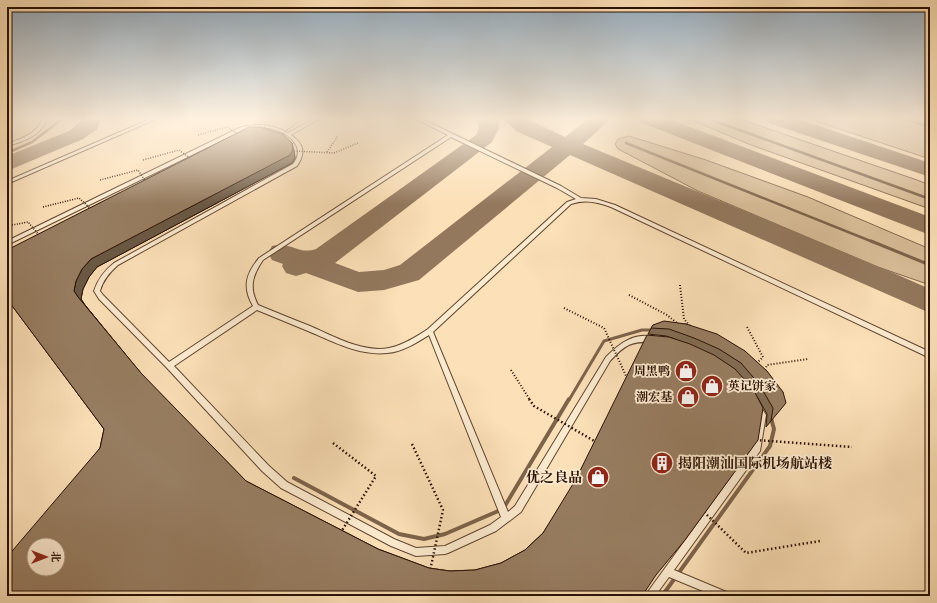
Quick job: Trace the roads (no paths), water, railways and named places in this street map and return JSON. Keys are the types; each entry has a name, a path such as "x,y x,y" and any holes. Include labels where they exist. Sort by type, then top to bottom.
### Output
{"lane":[{"path":"7,183 89,147"},
{"path":"7,243 204,147"},
{"path":"300,147 302,154 300,160 295,165 116,264 106,272 97,291 101,297 169,366 265,468 284,485 391,542 416,552 445,550 493,528 518,509 608,359 622,344 638,338 658,340"},
{"path":"432,147 261,259 250,274 248,283 249,292 256,307 350,347 362,350 388,351 400,348 412,343 430,331 569,203 580,199 594,199 613,206 930,355"},
{"path":"477,147 559,186 580,199"},
{"path":"169,366 256,307"},
{"path":"430,331 506,518"},
{"path":"650,596 757,448 762,415 753,399"},
{"path":"668,572 726,596"}],"waterway":[{"path":"7,153 20,147"},
{"path":"636,147 873,242"},
{"path":"787,147 930,199"},
{"path":"871,241 930,265"},
{"path":"569,400 604,341 642,330 653,330"},
{"path":"294,478 399,534 424,539 445,534 503,509 569,399"},
{"path":"662,596 770,446 774,429 771,418"}],"place":[{"name":"周黑鸭","path":"686,371"},
{"name":"英记饼家","path":"712,386"},
{"name":"潮宏基","path":"688,397"},
{"name":"揭阳潮汕国际机场航站楼","path":"662,463"},
{"name":"优之良品","path":"598,477"}]}
